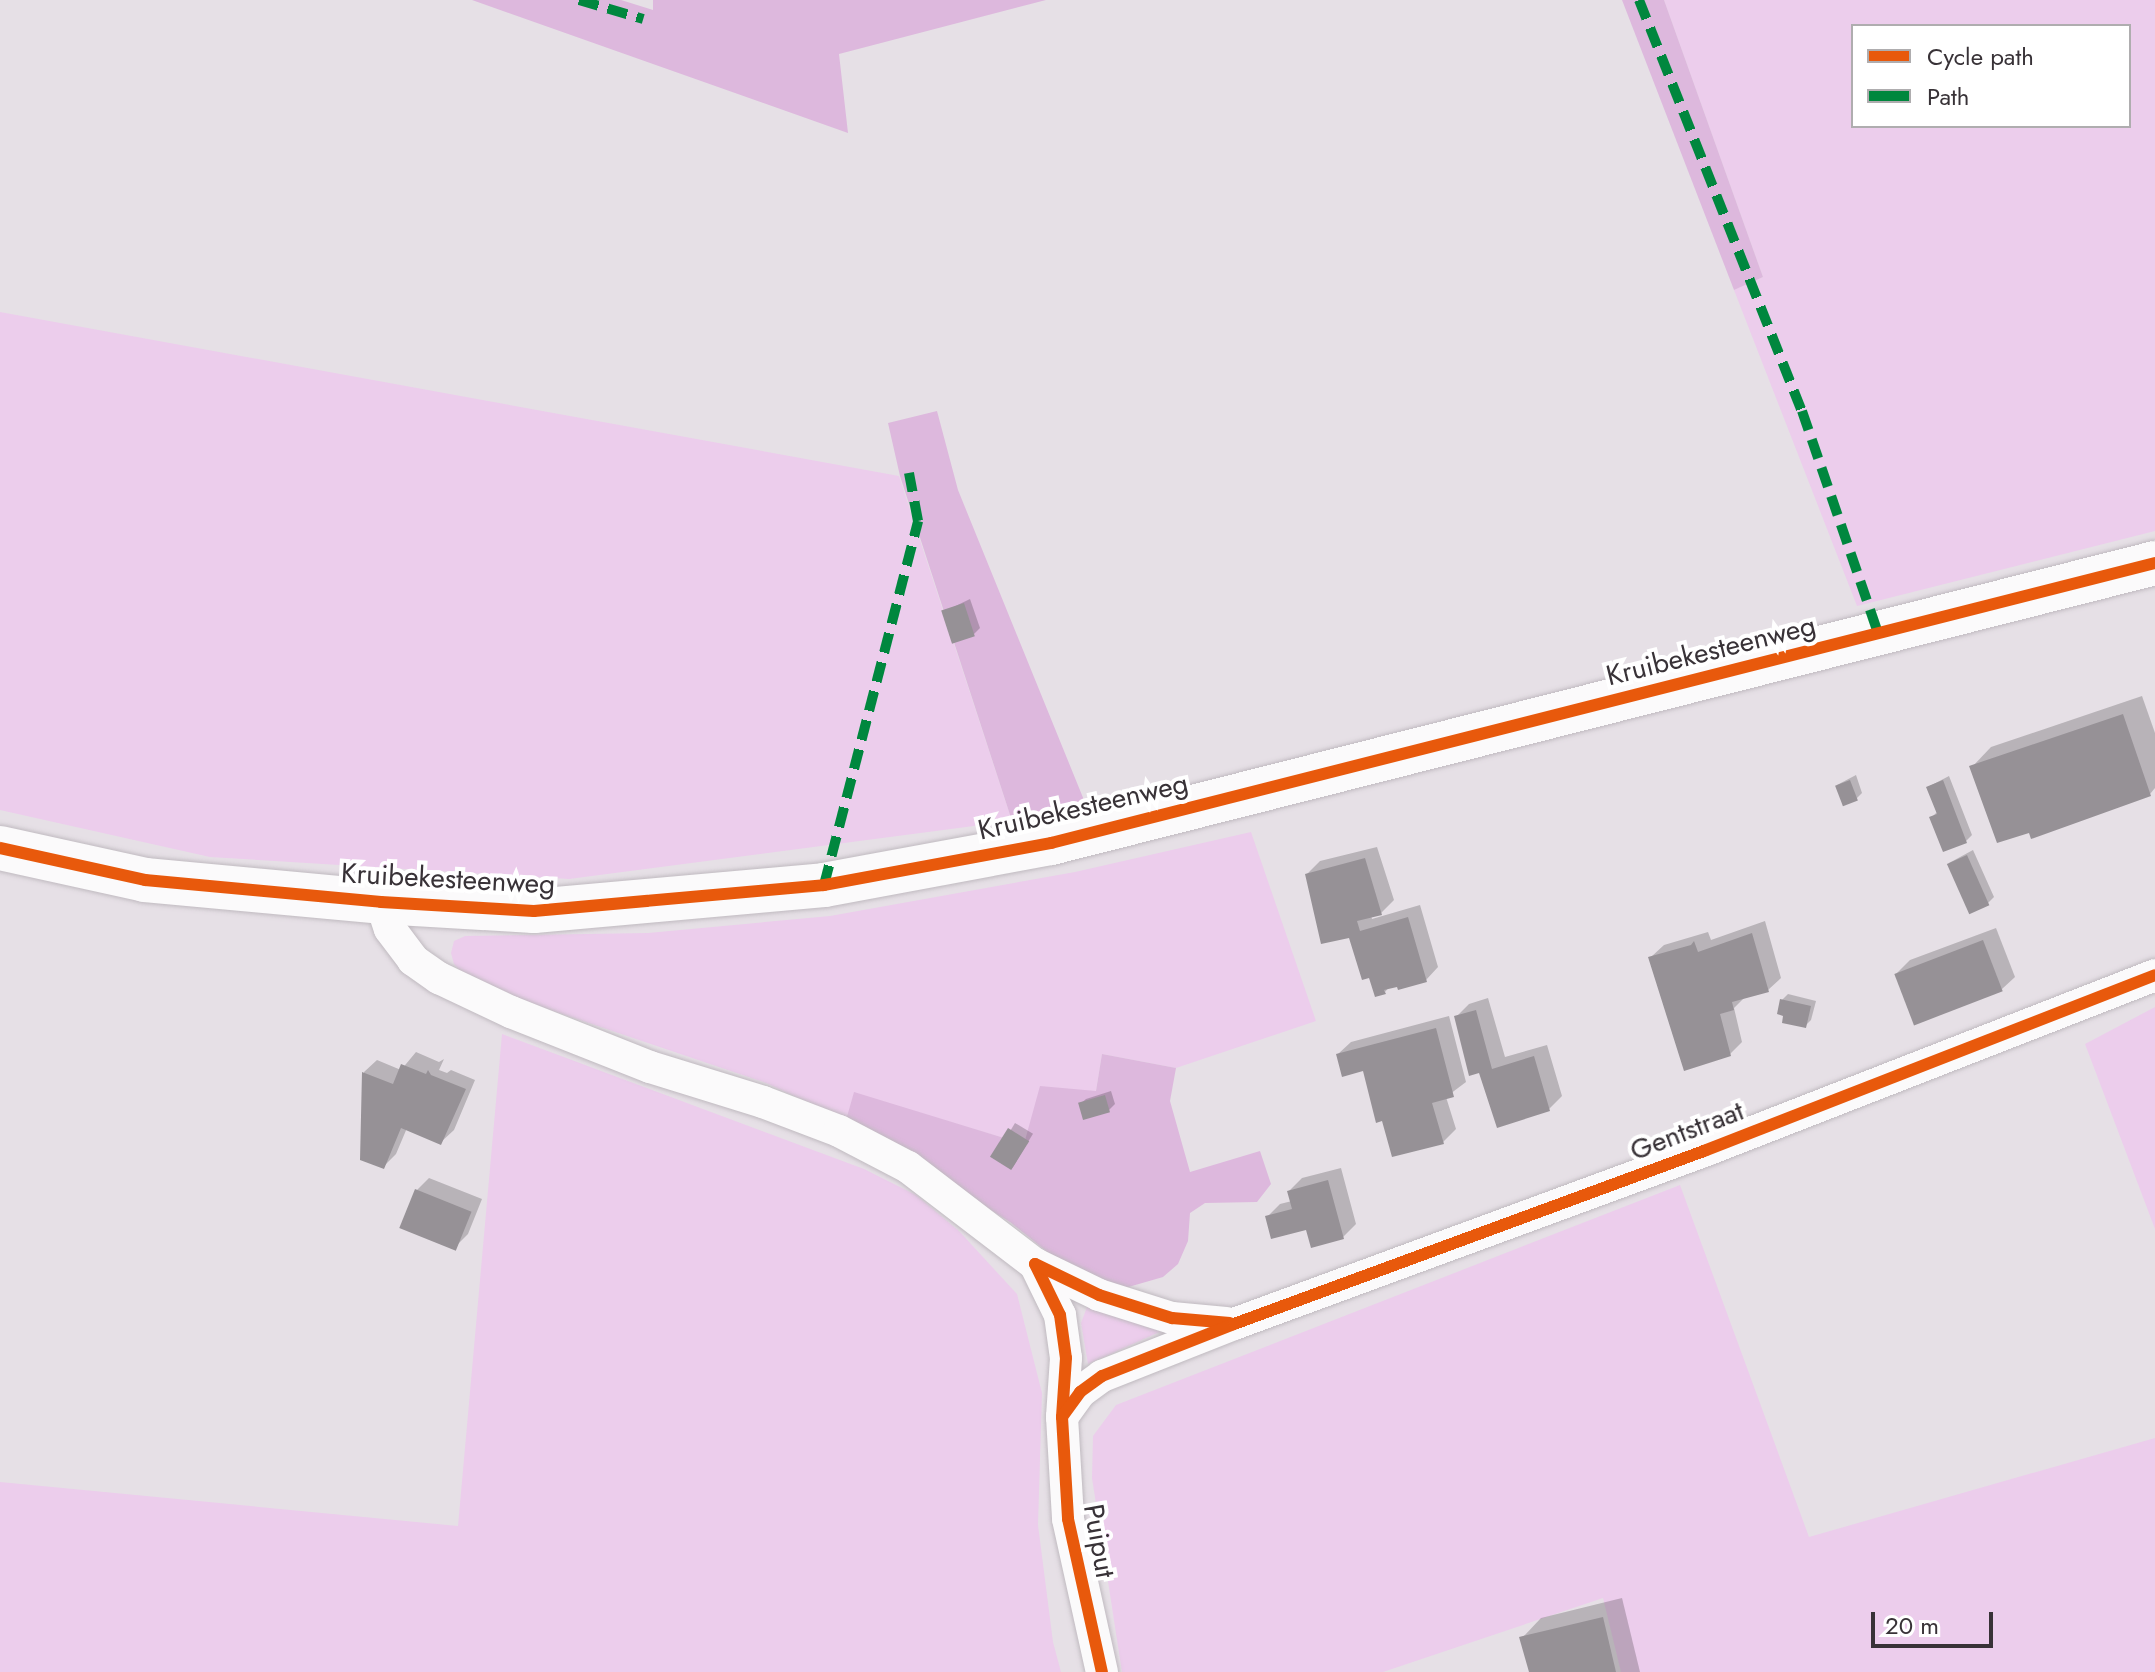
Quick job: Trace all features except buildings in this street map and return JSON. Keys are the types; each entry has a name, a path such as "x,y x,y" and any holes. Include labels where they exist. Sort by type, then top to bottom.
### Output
{"street":[{"name":"Kruibekesteenweg","path":"0,848 145,880 381,902 534,911 824,885 1051,843 2155,563"},
{"name":"Kruibekesteenweg","path":"381,902 390,929 413,960 439,978 511,1012 650,1067 763,1102 839,1131 908,1167 1035,1264 1060,1315 1066,1358 1062,1417"},
{"name":"Gentstraat","path":"1062,1417 1080,1392 1102,1376 1234,1324 1704,1151 2155,975"},
{"name":"Gentstraat","path":"1035,1264 1099,1295 1172,1318 1234,1324"},
{"name":"Puiput","path":"1062,1417 1068,1519 1102,1672"}],"shaded area":[{"path":"472,0 621,0 653,10 653,0 1046,0 839,54 848,133"},
{"path":"1622,0 1664,0 1763,277 1734,290"},
{"path":"1664,0 2155,0 2155,531 1857,606 1734,290 1763,277"},
{"path":"0,312 899,476 1012,821 569,879 210,857 0,810"},
{"path":"937,411 958,490 1086,805 1012,821 900,476 888,423"},
{"path":"1251,832 1316,1021 1176,1068 1102,1054 1096,1091 1024,1144 854,1093 846,1120 766,1083 509,996 465,976 454,964 451,953 454,941 465,936 648,933 830,916 1075,872"},
{"path":"2155,1007 2155,1229 2085,1044"},
{"path":"502,1034 864,1169 916,1195 959,1231 1017,1294 1042,1393 1038,1525 1053,1642 1061,1672 0,1672 0,1482 458,1526"},
{"path":"1102,1054 1176,1068 1170,1101 1190,1172 1260,1151 1271,1184 1257,1202 1205,1203 1190,1213 1188,1241 1178,1264 1163,1277 1125,1288 1095,1280 1055,1258 1010,1222 846,1120 854,1092 1024,1144 1040,1086 1096,1091"},
{"path":"1680,1185 1809,1537 2155,1438 2155,1672 1621,1672 1603,1598 1383,1672 1122,1672 1092,1478 1093,1436 1116,1405"},
{"path":"1087,1307 1164,1330 1088,1364 1081,1323"}],"marked path":[{"path":"579,0 643,19"},
{"path":"1639,0 1802,411 1878,633"},
{"path":"824,885 918,521 909,473"}],"cycle path":[{"path":"0,848 145,880 381,902 534,911 824,885 1051,843 2155,563"},
{"path":"1062,1417 1080,1392 1102,1376 1234,1324 1704,1151 2155,975"},
{"path":"1035,1264 1060,1315 1066,1358 1062,1417 1068,1519 1102,1672"},
{"path":"1035,1264 1099,1295 1172,1318 1230,1323"}]}
